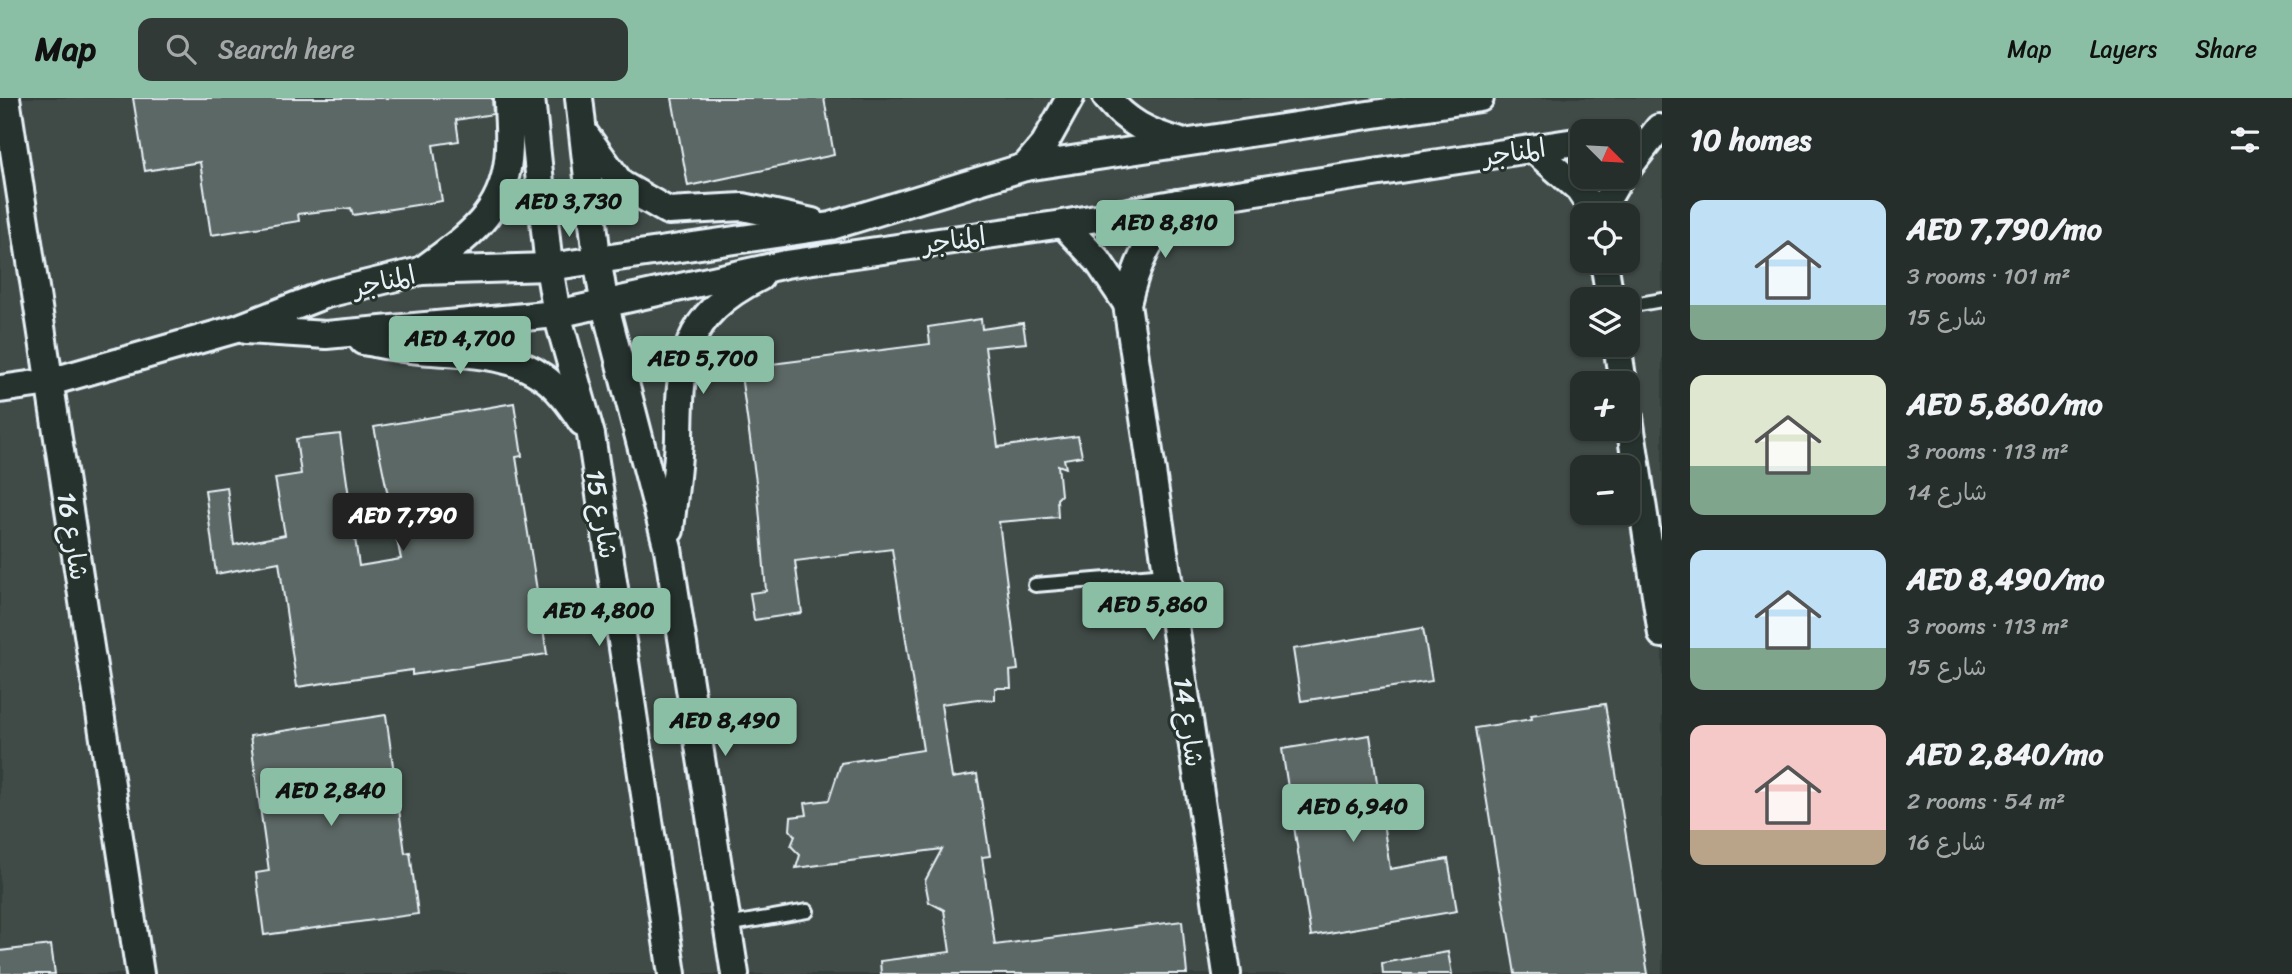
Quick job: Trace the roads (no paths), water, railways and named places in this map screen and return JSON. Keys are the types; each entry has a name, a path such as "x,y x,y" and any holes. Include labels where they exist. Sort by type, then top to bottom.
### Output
{"street":[{"name":"شارع 16","path":"6,98 140,974"},
{"path":"421,271 484,222 498,200 506,175 509,148 508,98"},
{"name":"شارع 15","path":"531,98 549,267 557,314 590,435 672,974"},
{"name":"شارع 15","path":"579,98 605,306 668,549 735,974"},
{"path":"1025,167 1045,143 1070,98"},
{"path":"1107,98 1121,115 1150,133 1183,142"},
{"name":"المناجر","path":"0,389 50,382 236,329 326,294 421,271 549,267 831,226 1025,167 1480,98"},
{"path":"1640,131 1661,127"},
{"path":"1640,153 1661,127"},
{"name":"المناجر","path":"583,130 621,184 668,211 743,207 831,226"},
{"name":"المناجر","path":"326,335 557,314 605,306 786,264 1062,224 1178,203 1570,143"},
{"path":"1533,149 1579,189 1589,203"},
{"name":"شارع 14","path":"1178,203 1159,225 1144,249 1133,276 1127,304 1227,974"},
{"name":"شارع 14","path":"1062,224 1098,261 1127,304"},
{"name":"شارع 15","path":"668,549 678,440 680,374 685,354 697,329 713,310 749,283 786,264"},
{"name":"المناجر","path":"236,329 326,335 405,348 476,354 523,367 542,376 555,387 590,435"},
{"path":"1633,441 1662,634"}],"lane":[{"path":"1640,304 1662,300"},
{"path":"1035,586 1167,574"},
{"path":"727,925 807,911"}]}
